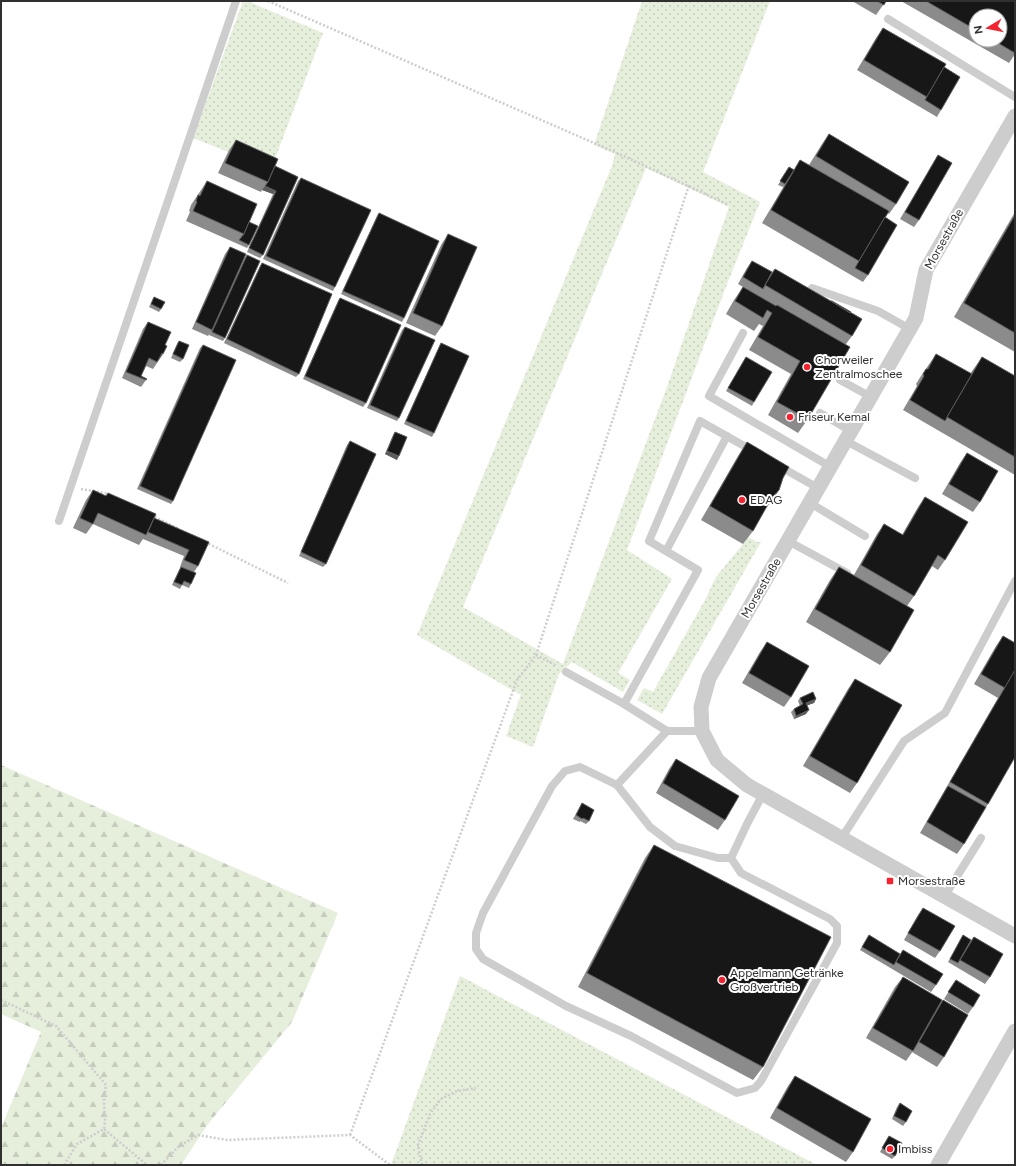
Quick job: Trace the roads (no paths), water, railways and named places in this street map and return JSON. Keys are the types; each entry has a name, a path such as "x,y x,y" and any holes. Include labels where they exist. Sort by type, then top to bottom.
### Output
{"street":[{"name":"Morsestraße","path":"1015,116 926,270 916,318 709,678 701,707 702,731 717,760 747,785 1015,936"},
{"path":"938,1165 1015,1031"}],"lane":[{"path":"59,521 236,1"},
{"path":"888,19 1015,97"},
{"path":"812,288 878,311 910,329"},
{"path":"744,333 709,396 831,467"},
{"path":"840,380 871,397"},
{"path":"820,413 848,436 915,478"},
{"path":"624,704 698,570 649,542 700,421 759,454"},
{"path":"666,551 727,436"},
{"path":"772,462 818,488"},
{"path":"810,503 865,536"},
{"path":"788,541 847,574"},
{"path":"841,839 904,741 945,713 1015,581"},
{"path":"566,672 624,704 667,731 702,731"},
{"path":"617,785 667,731"},
{"path":"580,767 617,785 650,827 676,846 718,858 731,858 741,873 830,919 837,926 837,943 761,1081 755,1088 737,1093 631,1036 566,1006 483,959 476,949 476,933 483,913 552,786 565,771 580,767"},
{"path":"731,858 763,794"},
{"path":"944,897 981,838"}],"place":[{"name":"Chorweiler Zentralmoschee","path":"807,367"},
{"name":"Friseur Kemal","path":"790,417"},
{"name":"EDAG","path":"742,500"},
{"name":"Morsestraße","path":"890,881"},
{"name":"Appelmann Getränke Großvertrieb","path":"722,980"},
{"name":"Imbiss","path":"890,1149"}]}
